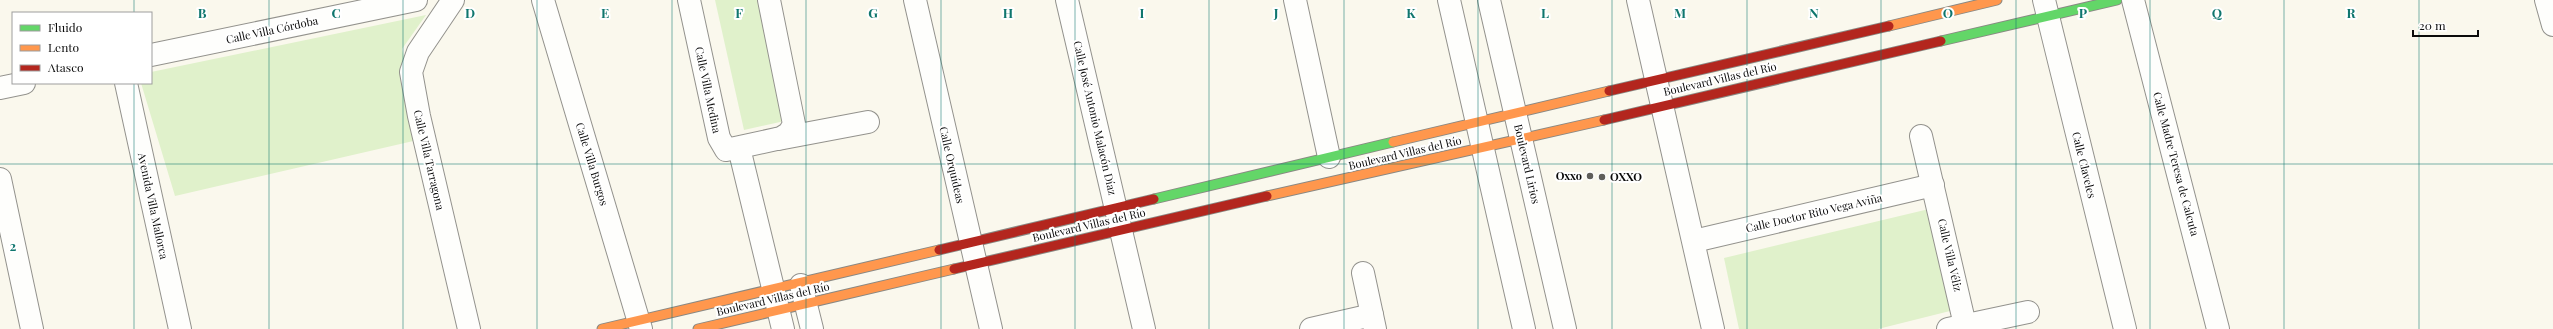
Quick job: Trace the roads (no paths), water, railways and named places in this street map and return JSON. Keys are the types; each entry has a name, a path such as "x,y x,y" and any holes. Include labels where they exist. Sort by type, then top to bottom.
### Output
{"street":[{"name":"Calle Villa Córdoba","path":"152,55 416,0"},
{"name":"Calle Villa Tarragona","path":"454,0 418,52 411,72 419,116 469,329"},
{"name":"Calle Villa Burgos","path":"543,0 640,325"},
{"name":"Calle Villa Medina","path":"689,0 719,138 726,150 868,122"},
{"path":"769,0 795,118 789,133 777,139"},
{"name":"Calle Orquídeas","path":"915,0 991,329"},
{"name":"Calle José Antonio Malacón Díaz","path":"1067,0 1144,329"},
{"path":"1295,0 1329,157"},
{"path":"1449,0 1524,329"},
{"name":"Boulevard Lirios","path":"1489,0 1565,329"},
{"path":"1638,0 1713,329"},
{"name":"Boulevard Villas del Río","path":"602,329 640,325 772,288 970,243 1997,0"},
{"name":"Boulevard Villas del Río","path":"698,329 781,320 806,303 1121,229 1521,139 2046,8 2117,0"},
{"name":"Calle Madre Teresa de Calcuta","path":"2133,0 2218,329"},
{"path":"2546,0 2553,25"},
{"name":"Calle Claveles","path":"2046,8 2125,329"},
{"path":"0,88 19,84"},
{"name":"Avenida Villa Mallorca","path":"126,84 180,329"},
{"name":"Calle Villa Véliz","path":"1921,136 1933,185 1956,327"},
{"path":"739,148 781,320"},
{"path":"0,179 32,329"},
{"name":"Calle Doctor Rito Vega Aviña","path":"1694,241 1933,185"},
{"path":"1311,329 1374,322 1363,273"},
{"path":"800,282 812,329"},
{"path":"1956,327 2028,312"}],"place":[{"name":"Oxxo","path":"1590,176"},
{"name":"OXXO","path":"1602,177"}]}
